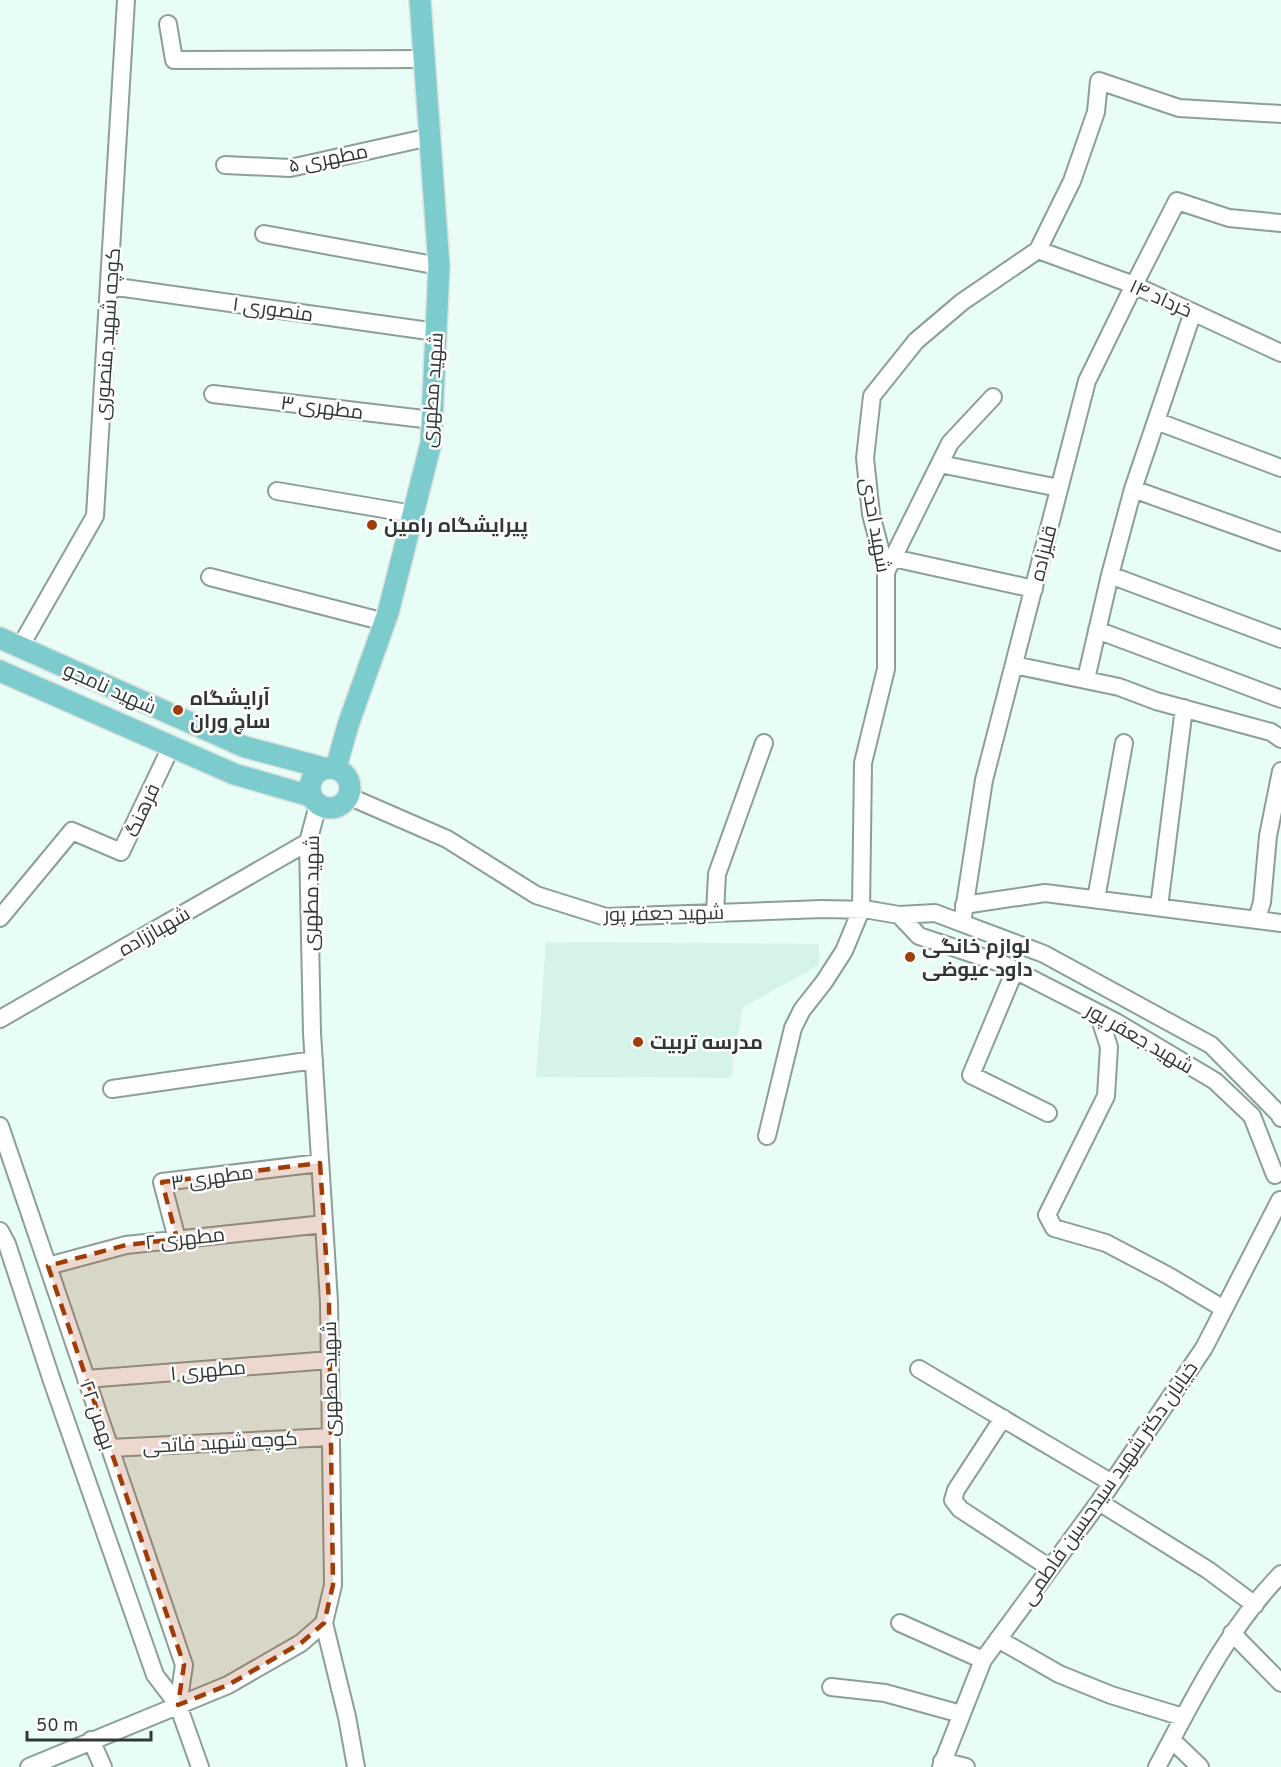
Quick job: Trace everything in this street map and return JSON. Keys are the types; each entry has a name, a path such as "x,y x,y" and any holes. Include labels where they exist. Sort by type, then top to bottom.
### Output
{"main road":[{"name":"شهید مطهری","path":"330,768 385,622 431,443 439,266 420,0"},
{"name":"شهید نامجو","path":"0,638 245,747 330,768"},
{"name":"شهید نامجو","path":"0,671 234,774 314,800"},
{"path":"330,768 346,774 350,785 348,796 340,805 329,808 314,800 309,784 314,774 330,768"}],"street":[{"name":"کوچه شهید منصوری","path":"20,647 95,516 111,286 126,0"},
{"path":"168,24 174,60 424,59"},
{"path":"1038,250 1072,181 1096,112 1099,81 1179,108 1281,114"},
{"name":"مطهری ۵","path":"225,165 290,168 430,137"},
{"name":"قلیزاده","path":"962,923 984,780 1087,381 1177,201 1229,218 1281,223"},
{"path":"264,234 439,266"},
{"name":"۱۴ خرداد","path":"1038,250 1134,285 1281,353"},
{"name":"شهید احدی","path":"861,910 863,763 886,669 890,565 871,514 865,458 872,396 916,341 962,302 1038,250"},
{"name":"منصوری ۱","path":"111,286 436,332"},
{"path":"1086,679 1133,489 1193,312"},
{"name":"مطهری ۳","path":"213,394 432,420"},
{"path":"993,397 950,443 890,565 1034,589"},
{"path":"1156,421 1281,468"},
{"path":"940,464 1059,488"},
{"path":"1133,489 1281,542"},
{"path":"277,491 413,514"},
{"path":"1110,575 1281,639"},
{"path":"210,577 385,622"},
{"path":"1097,630 1281,699"},
{"path":"1014,666 1119,687 1156,700 1271,732 1281,739"},
{"path":"1159,907 1184,708"},
{"path":"715,913 717,874 764,743"},
{"path":"1096,899 1124,743"},
{"name":"فرهنگ","path":"0,918 72,831 122,852 171,747"},
{"path":"1257,919 1262,902 1268,836 1281,771"},
{"name":"شهید جعفر پور","path":"348,796 447,838 536,895 606,917 822,909 861,910 899,915 934,913 1044,954 1211,1045 1281,1118"},
{"name":"شهید مطهری","path":"314,800 308,842 314,1060 329,1302 333,1585 324,1623"},
{"name":"شهباززاده","path":"0,1019 308,842"},
{"path":"964,905 1046,893 1281,923"},
{"path":"766,1136 793,1028 802,1010 844,951 861,910"},
{"name":"شهید جعفر پور","path":"899,915 918,936 1003,964 1098,1013 1215,1081 1252,1116 1278,1172 1274,1191 1281,1200"},
{"path":"1015,970 972,1075 1048,1113"},
{"path":"1098,1013 1109,1047 1106,1096 1047,1215 1054,1228 1106,1244 1167,1275 1224,1309"},
{"path":"112,1089 314,1060"},
{"name":"۲۲ بهمن","path":"0,1126 184,1665 178,1705"},
{"name":"مطهری ۳","path":"177,1239 162,1182 320,1162"},
{"name":"خیابان دکتر شهید سیدحسین فاطمی","path":"942,1764 983,1660 1099,1502 1204,1348 1281,1200"},
{"name":"مطهری ۲","path":"48,1266 126,1245 324,1224"},
{"name":"۲۲ بهمن","path":"0,1231 7,1244 52,1381 155,1675 178,1705 200,1767"},
{"name":"مطهری ۱","path":"86,1379 330,1360"},
{"path":"919,1368 1112,1483"},
{"path":"1003,1418 956,1490 953,1500 960,1509 1050,1568"},
{"name":"کوچه شهید فاتحی","path":"110,1448 331,1437"},
{"path":"1099,1502 1208,1570 1255,1605"},
{"path":"1157,1767 1232,1633 1261,1594 1281,1574"},
{"path":"29,1767 228,1685 301,1643 324,1623 347,1717 356,1767"},
{"path":"900,1623 983,1660"},
{"path":"1232,1633 1281,1683"},
{"path":"998,1639 1059,1674 1112,1695 1183,1717"},
{"path":"831,1688 885,1693 961,1714"},
{"path":"91,1740 102,1767"},
{"path":"1172,1740 1200,1767"},
{"path":"942,1764 966,1767"}],"highlighted area":[{"path":"320,1163 329,1302 333,1585 324,1623 301,1643 228,1685 178,1705 184,1665 48,1266 126,1245 177,1239 162,1182"}],"shaded area":[{"name":"مدرسه تربیت","path":"546,942 819,944 819,965 743,1007 731,1078 536,1077"}],"place":[{"name":"پیرایشگاه ‌رامین","path":"372,525"},
{"name":"آرایشگاه ساچ وران","path":"178,710"},
{"name":"لوازم خانگی داود عیوضی","path":"910,957"},
{"name":"مدرسه تربیت","path":"638,1042"}]}
